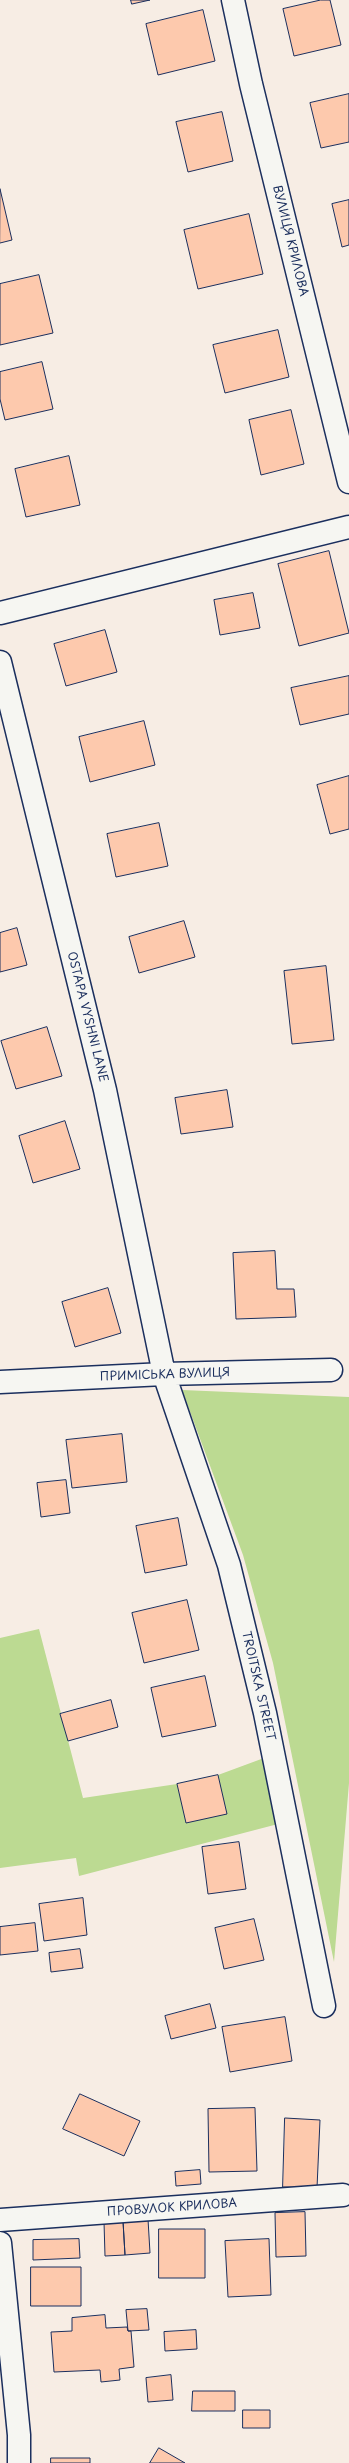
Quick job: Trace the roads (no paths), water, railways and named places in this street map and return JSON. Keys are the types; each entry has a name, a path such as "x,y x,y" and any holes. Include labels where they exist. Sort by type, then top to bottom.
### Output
{"street":[{"name":"ВУЛИЦЯ КРИЛОВА","path":"233,0 251,84 349,482"},
{"path":"0,613 349,527"},
{"name":"OSTAPA VYSHNI LANE","path":"0,662 105,1090 164,1374"},
{"name":"ПРИМІСЬКА ВУЛИЦЯ","path":"0,1382 164,1374 331,1370"},
{"name":"TROITSKA STREET","path":"164,1374 229,1565 265,1712 324,2006"},
{"name":"ПРОВУЛОК КРИЛОВА","path":"0,2220 343,2195"},
{"path":"0,2243 19,2435 19,2463"}]}
